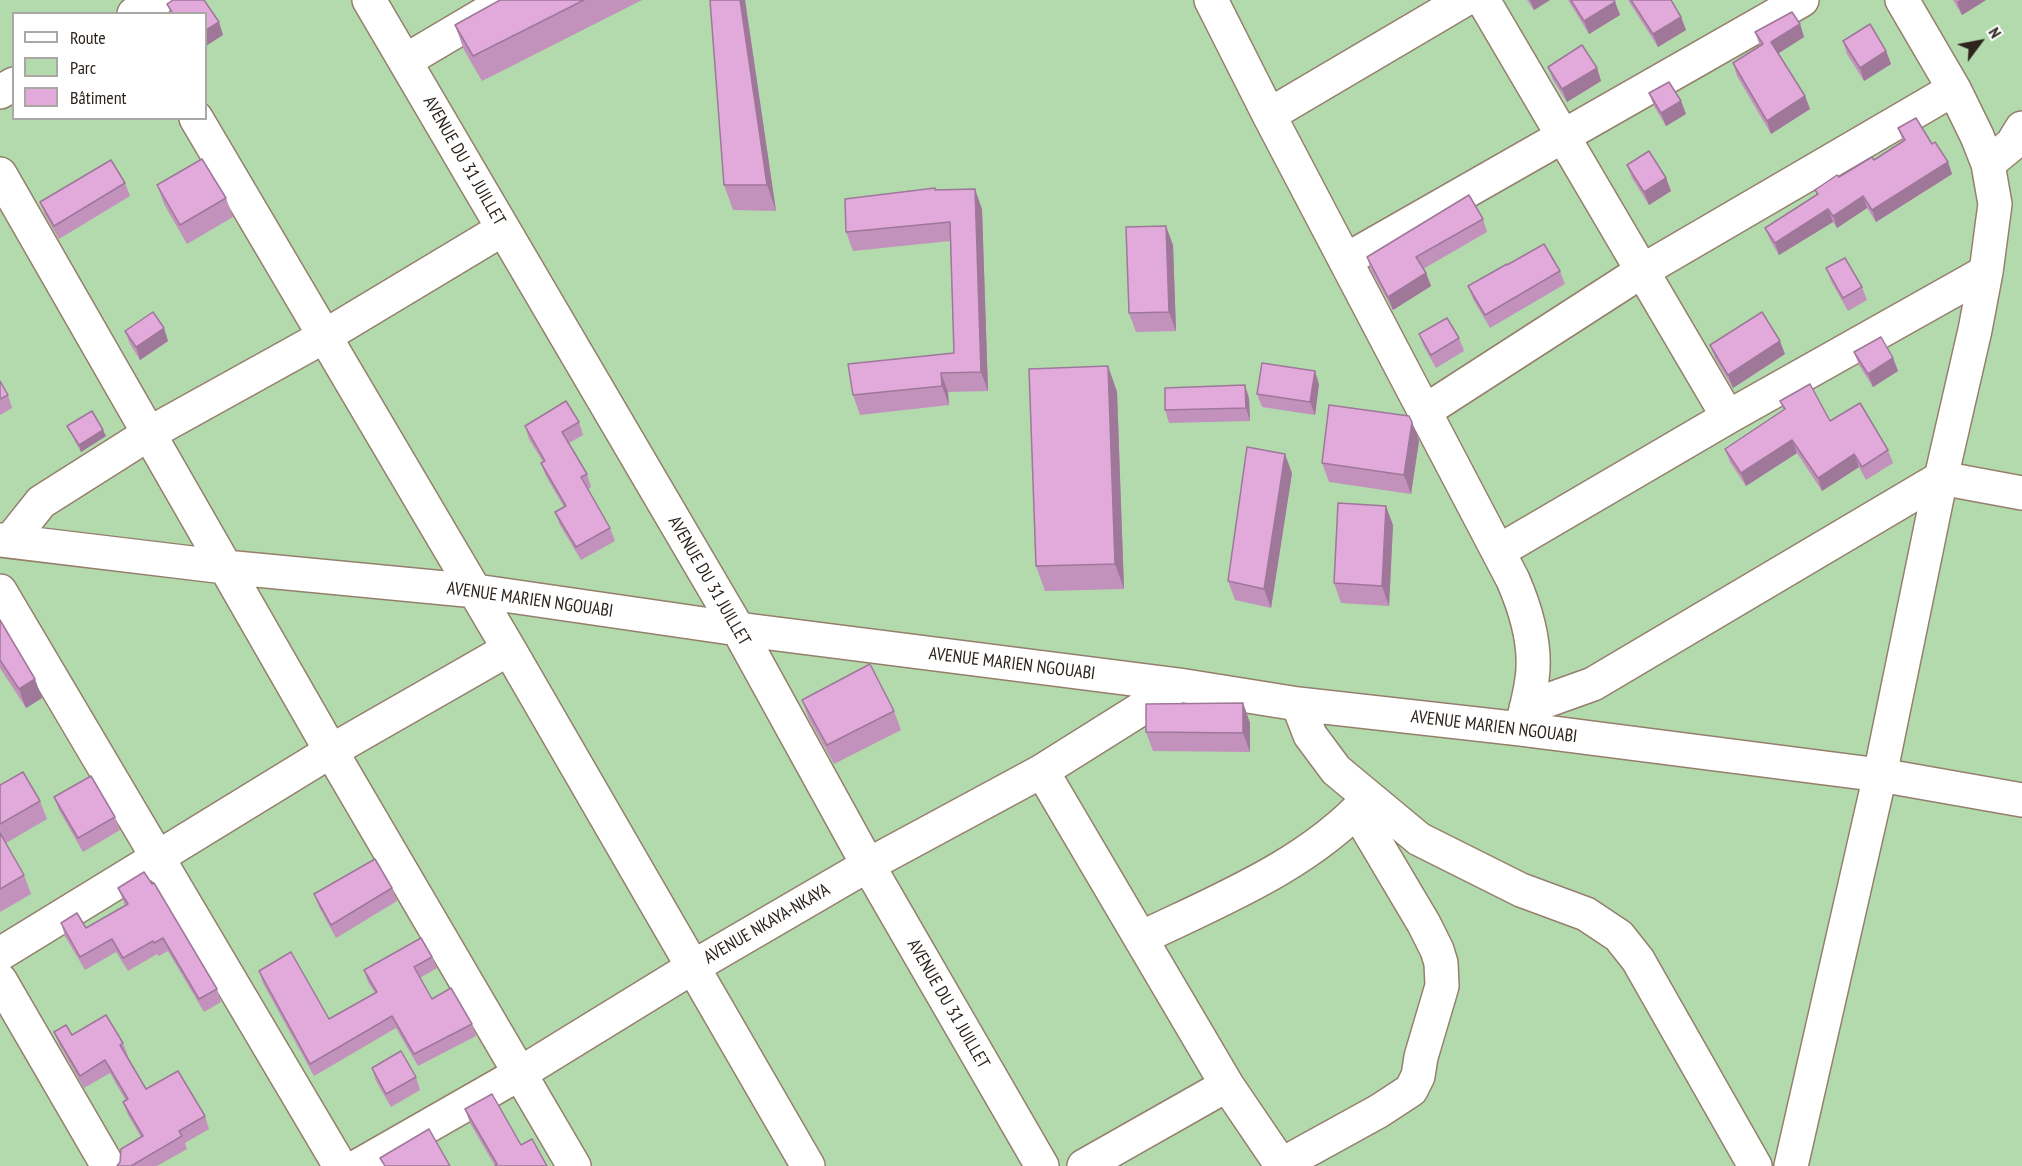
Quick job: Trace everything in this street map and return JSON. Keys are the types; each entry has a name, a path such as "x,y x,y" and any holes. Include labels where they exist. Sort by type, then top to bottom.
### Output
{"street":[{"path":"137,12 157,0"},
{"name":"AVENUE DU 31 JUILLET","path":"369,0 738,629 868,865 1042,1166"},
{"path":"405,61 508,0"},
{"path":"1211,0 1269,115 1499,551 1523,602 1529,624 1533,678 1524,719"},
{"path":"1269,115 1464,0"},
{"path":"1483,0 1728,417"},
{"path":"1346,260 1802,0"},
{"path":"1791,1166 1880,775 1986,272 1995,204 2011,145 1977,136 1902,0"},
{"path":"1425,411 1642,271 1953,89"},
{"path":"197,120 476,591 808,1166"},
{"path":"0,174 225,567 574,1166"},
{"path":"5,541 41,502 150,433 325,336 503,229"},
{"path":"1499,551 1728,417 1986,272"},
{"path":"1524,719 1593,684 1941,478 2022,493"},
{"name":"AVENUE MARIEN NGOUABI","path":"5,541 225,567 476,591 738,629 1179,686 1298,704 1524,719 1880,775 2022,800"},
{"path":"0,591 340,1166"},
{"path":"0,954 332,751 509,648"},
{"name":"AVENUE NKAYA-NKAYA","path":"358,1166 519,1074 693,967 868,865 1041,771 1179,686"},
{"path":"1041,771 1227,1085 1282,1165 1379,1111 1411,1090 1418,1076 1421,1057 1442,986 1441,963 1424,924 1363,805 1310,735 1298,704"},
{"path":"1141,938 1278,869 1316,845 1363,805"},
{"path":"1363,805 1419,839 1521,890 1586,914 1619,936 1638,960 1755,1166"},
{"path":"0,980 108,1166"},
{"path":"1084,1166 1227,1085"}],"green space":[{"path":"0,0 2022,0 2022,1166 0,1166"}],"building":[{"path":"173,0 204,0 219,22 207,29 207,12 172,12 167,4"},
{"path":"500,0 584,0 473,56 455,25"},
{"path":"710,0 740,0 767,185 724,185"},
{"path":"1571,0 1614,0 1615,2 1584,21"},
{"path":"1631,0 1671,0 1681,17 1653,34"},
{"path":"1792,12 1800,24 1771,42 1805,96 1767,121 1733,63 1763,44 1755,32"},
{"path":"1870,24 1886,51 1860,68 1843,41"},
{"path":"1582,45 1597,68 1562,89 1548,67"},
{"path":"1669,82 1681,101 1661,113 1649,93"},
{"path":"1916,118 1932,144 1935,142 1948,162 1872,210 1863,196 1833,216 1828,209 1775,243 1765,228 1818,194 1815,190 1837,175 1839,177 1872,157 1874,160 1905,140 1898,128"},
{"path":"1649,151 1666,178 1644,192 1627,165"},
{"path":"202,159 226,198 180,225 157,185"},
{"path":"111,160 125,183 54,226 40,202"},
{"path":"935,188 935,190 975,189 981,372 941,373 942,386 853,395 848,364 954,353 950,222 846,232 845,199"},
{"path":"1469,195 1483,219 1416,257 1426,273 1388,297 1367,257"},
{"path":"1166,226 1169,312 1129,313 1126,227"},
{"path":"1544,244 1560,271 1485,315 1468,286"},
{"path":"1845,258 1862,287 1843,298 1826,268"},
{"path":"153,312 164,328 136,347 125,331"},
{"path":"1762,312 1780,341 1728,375 1710,345"},
{"path":"1447,318 1459,338 1431,355 1419,334"},
{"path":"1881,337 1893,358 1868,374 1854,352"},
{"path":"1262,363 1315,371 1310,402 1257,394"},
{"path":"1108,366 1115,564 1036,566 1029,369"},
{"path":"0,381 8,395 0,399"},
{"path":"1810,384 1830,421 1860,403 1888,450 1862,467 1854,454 1818,478 1792,440 1741,473 1725,449 1785,409 1780,401"},
{"path":"1245,385 1246,408 1165,410 1165,388"},
{"path":"566,401 579,422 562,432 587,474 581,477 610,528 576,547 555,512 566,506 541,463 545,461 525,426"},
{"path":"1329,405 1409,416 1412,422 1404,475 1322,463"},
{"path":"92,411 103,430 79,445 67,426"},
{"path":"1247,447 1285,454 1264,589 1228,581"},
{"path":"1338,503 1386,506 1382,586 1334,583"},
{"path":"0,620 35,679 19,689 0,660"},
{"path":"870,664 894,711 827,745 802,700"},
{"path":"1243,703 1243,733 1146,732 1146,704"},
{"path":"23,772 40,801 0,824 0,785"},
{"path":"91,776 115,817 78,838 54,797"},
{"path":"0,833 24,875 0,889"},
{"path":"375,859 392,888 331,925 314,894"},
{"path":"144,872 152,884 154,883 217,989 199,999 163,938 123,958 112,939 80,957 61,923 77,913 86,928 128,904 118,888"},
{"path":"421,938 432,957 414,967 432,999 451,988 472,1024 414,1054 392,1016 310,1064 259,971 291,952 329,1019 377,992 364,970"},
{"path":"106,1015 123,1043 120,1045 146,1089 178,1071 205,1116 179,1131 182,1136 131,1166 117,1166 120,1162 121,1149 143,1136 123,1102 128,1099 105,1060 80,1076 54,1032 66,1025 72,1035"},
{"path":"401,1051 416,1077 386,1094 372,1068"},
{"path":"492,1094 521,1145 532,1139 547,1166 495,1166 497,1164 465,1109"},
{"path":"429,1129 450,1166 385,1166 380,1158"}]}
